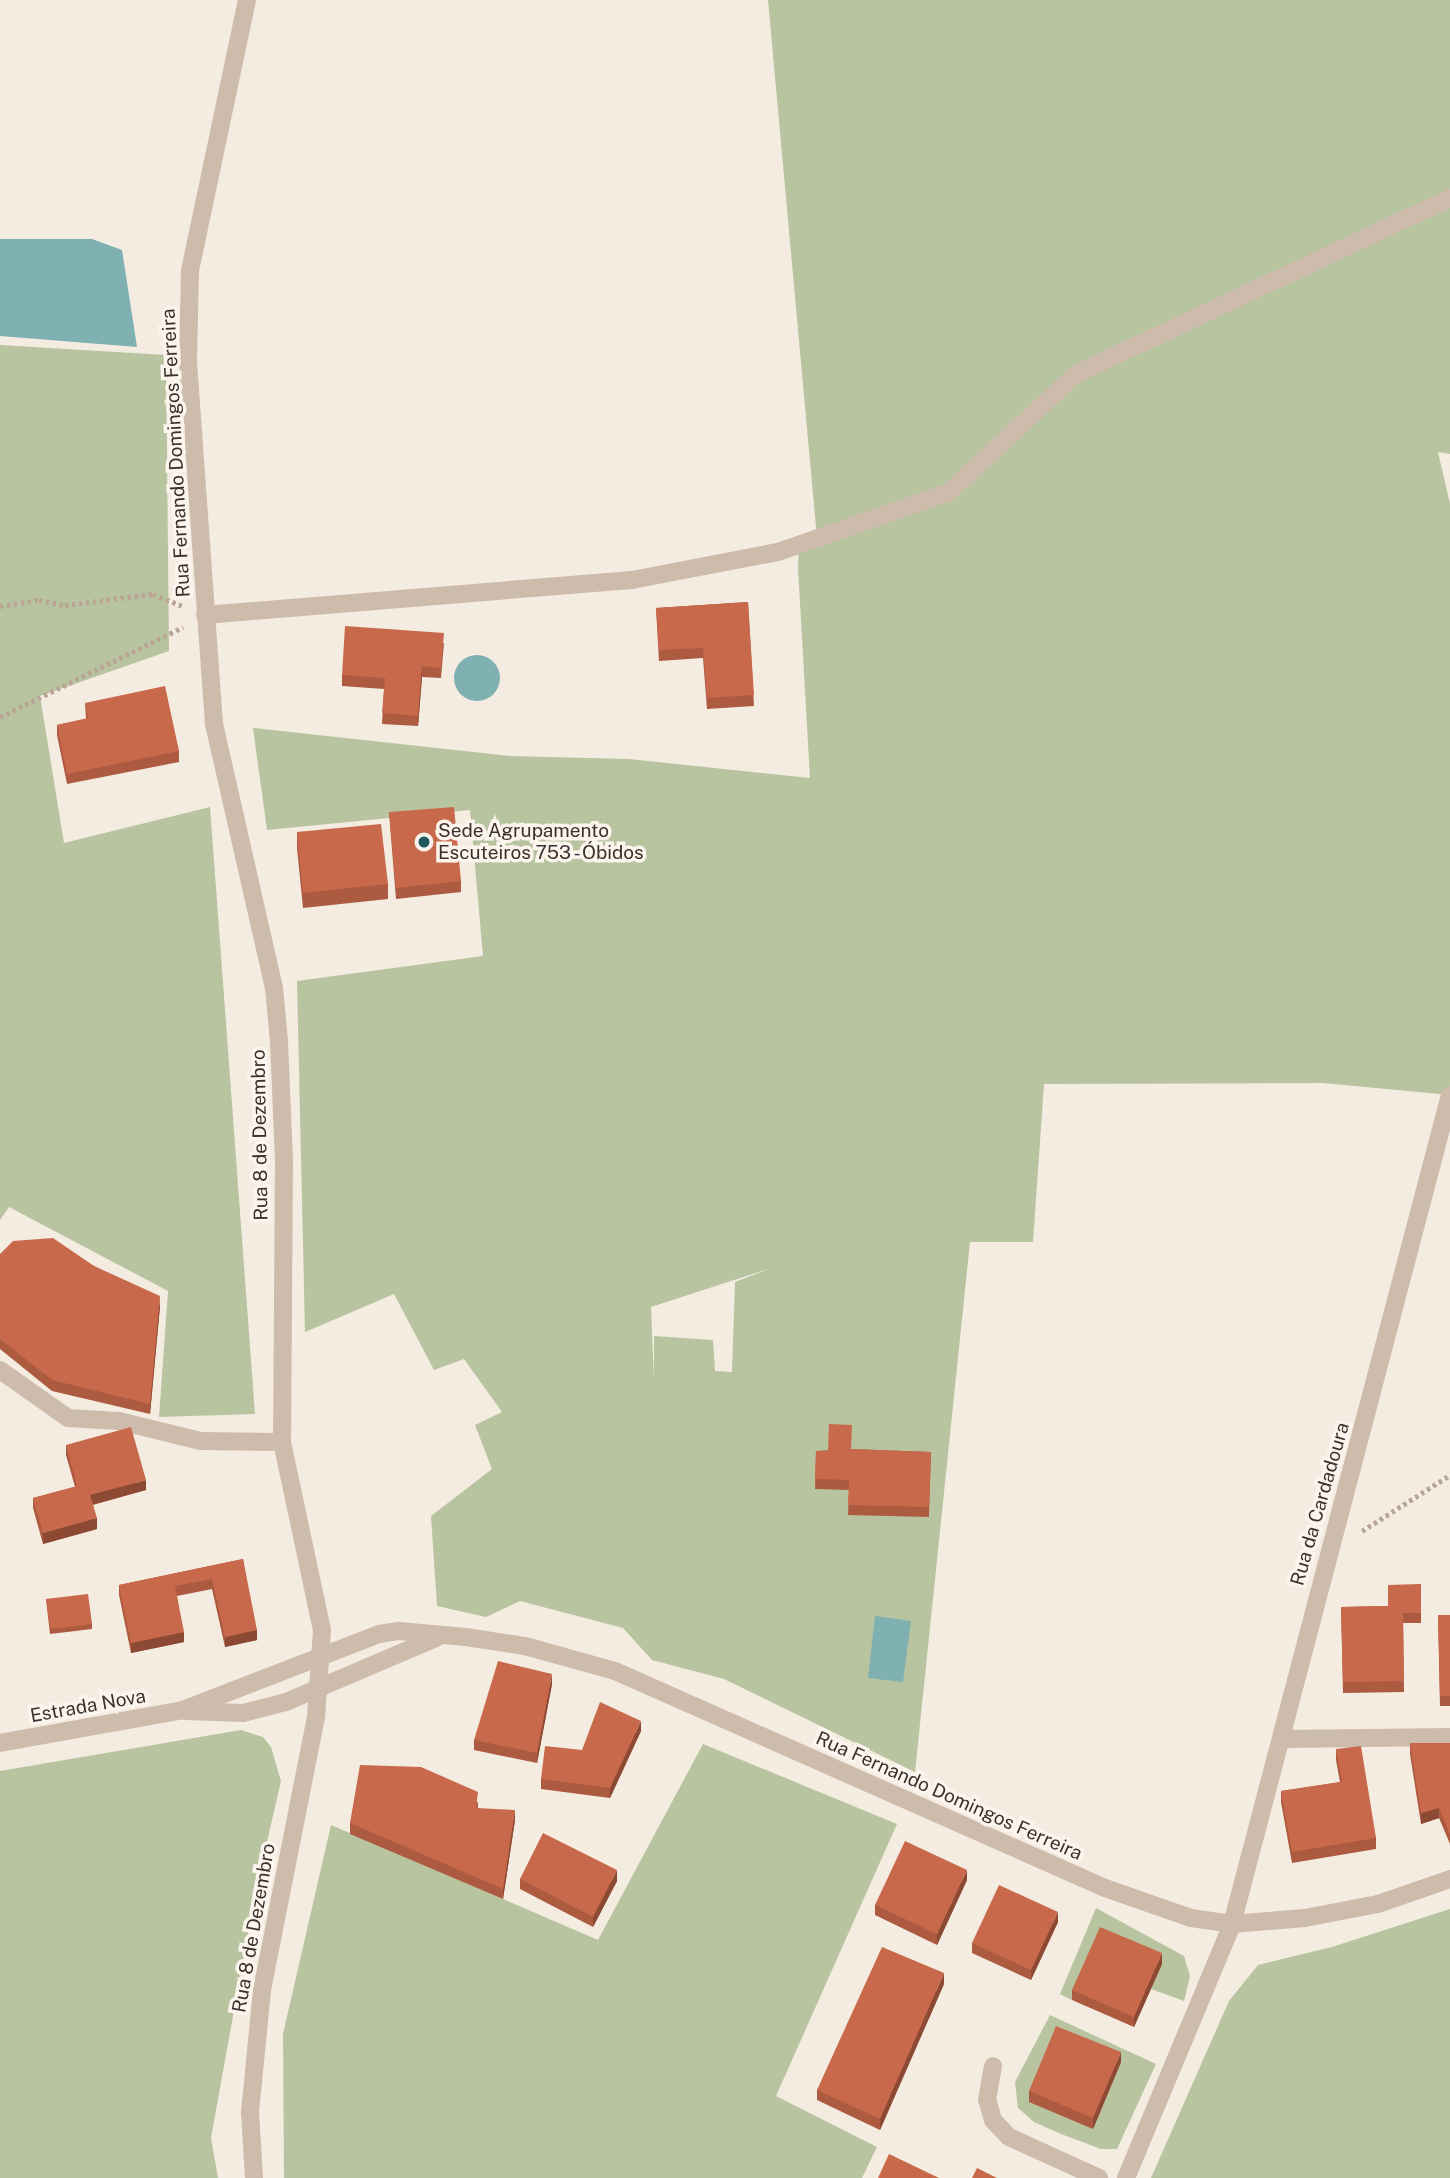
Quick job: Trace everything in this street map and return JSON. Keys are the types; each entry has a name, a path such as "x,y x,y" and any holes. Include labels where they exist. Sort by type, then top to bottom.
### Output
{"street":[{"name":"Rua Fernando Domingos Ferreira","path":"205,615 188,362 190,271 247,0"},
{"path":"205,615 632,580 789,548 949,492 1076,374 1450,198"},
{"name":"Rua 8 de Dezembro","path":"205,615 214,724 274,988 284,1159 282,1442 322,1630 321,1687 262,1990 250,2112 254,2178"},
{"name":"Rua da Cardadoura","path":"1126,2178 1232,1924 1283,1739 1314,1604 1332,1551 1450,1095"},
{"path":"0,1370 68,1418 119,1421 201,1441 282,1442"},
{"name":"Rua Fernando Domingos Ferreira","path":"321,1657 379,1634 398,1631 525,1646 615,1671 1105,1888 1191,1918 1232,1924 1340,1912 1450,1879"},
{"name":"Rua Fernando Domingos Ferreira","path":"321,1687 368,1663 439,1636"},
{"name":"Estrada Nova","path":"0,1743 183,1710 321,1657"},
{"name":"Estrada Nova","path":"183,1710 243,1713 321,1687"},
{"path":"1283,1739 1450,1737"},
{"path":"993,2066 987,2099 993,2120 1009,2137 1099,2178"}],"path":[{"path":"0,606 39,600 65,605 153,594 205,615"},
{"path":"0,717 205,615"},
{"path":"1332,1551 1450,1475"}],"green space":[{"path":"768,0 1450,0 1450,454 1438,452 1450,504 1450,1095 1323,1083 1044,1084 1033,1242 970,1242 915,1772 724,1679 652,1660 623,1628 520,1601 486,1617 437,1606 431,1516 492,1469 475,1425 502,1412 464,1359 434,1370 394,1294 305,1332 297,981 483,956 470,810 267,830 253,728 510,756 629,759 810,778 798,568 799,545 817,538","holes":["771,1268 735,1282 732,1372 715,1371 713,1340 654,1336 654,1380 651,1307"]},
{"path":"0,345 166,355 169,651 40,696 64,843 210,807 255,1414 159,1417 168,1291 9,1207 0,1220"},
{"path":"241,1730 263,1737 271,1747 281,1781 255,1894 211,2138 218,2178 0,2178 0,1771"},
{"path":"703,1744 897,1824 776,2096 877,2147 862,2178 284,2178 283,2034 331,1825 598,1940"},
{"path":"1096,1908 1184,1956 1190,1976 1184,2001 1151,1989 1161,1964 1072,2000 1060,1994"},
{"path":"1450,1909 1450,2178 1151,2178 1229,2001 1258,1965 1332,1947"},
{"path":"1050,2015 1156,2064 1117,2149 1101,2149 1061,2134 1034,2122 1018,2108 1015,2082"}],"water":[{"path":"0,239 92,239 122,250 137,347 0,336"},
{"path":"477,655 494,661 500,678 494,695 477,701 460,695 454,678 460,661"},
{"path":"875,1616 911,1621 903,1682 868,1678"}],"building":[{"path":"748,602 754,695 707,698 703,648 659,650 656,608"},
{"path":"345,626 444,633 441,668 422,666 418,716 382,713 385,678 342,675"},
{"path":"165,686 179,751 67,774 57,725 88,718 85,703"},
{"name":"Sede Agrupamento Escuteiros 753 - Óbidos","path":"454,807 461,881 396,888 389,812"},
{"path":"381,824 388,884 303,893 297,832"},
{"path":"53,1238 94,1266 160,1296 150,1404 52,1380 0,1339 0,1254 13,1241"},
{"path":"829,1424 852,1425 851,1449 931,1452 929,1507 848,1505 849,1480 815,1479 816,1451 828,1451"},
{"path":"131,1427 146,1480 90,1495 97,1518 43,1533 33,1498 77,1486 66,1445"},
{"path":"243,1559 257,1630 225,1637 212,1579 175,1586 184,1632 131,1643 119,1585"},
{"path":"1421,1584 1421,1613 1403,1613 1404,1681 1343,1682 1341,1607 1388,1606 1388,1585"},
{"path":"88,1594 92,1624 50,1629 46,1599"},
{"path":"1438,1615 1450,1615 1450,1696 1440,1696"},
{"path":"498,1661 552,1674 537,1753 474,1740"},
{"path":"600,1702 641,1721 610,1788 541,1779 545,1746 582,1750"},
{"path":"1410,1743 1450,1743 1450,1834 1439,1808 1421,1813"},
{"path":"1361,1746 1376,1838 1292,1852 1281,1791 1342,1782 1336,1749"},
{"path":"360,1765 421,1767 478,1792 476,1808 515,1810 503,1889 350,1823"},
{"path":"543,1833 617,1870 593,1917 520,1879"},
{"path":"905,1841 967,1870 937,1934 875,1905"},
{"path":"999,1885 1058,1912 1031,1970 972,1943"},
{"path":"1100,1927 1162,1953 1134,2017 1072,1990"},
{"path":"882,1947 944,1973 880,2119 817,2090"},
{"path":"1056,2026 1121,2052 1093,2118 1029,2091"},
{"path":"889,2154 939,2178 878,2178"},
{"path":"977,2168 997,2178 972,2178"}],"place":[{"name":"Sede Agrupamento Escuteiros 753 - Óbidos","path":"424,842"}]}
